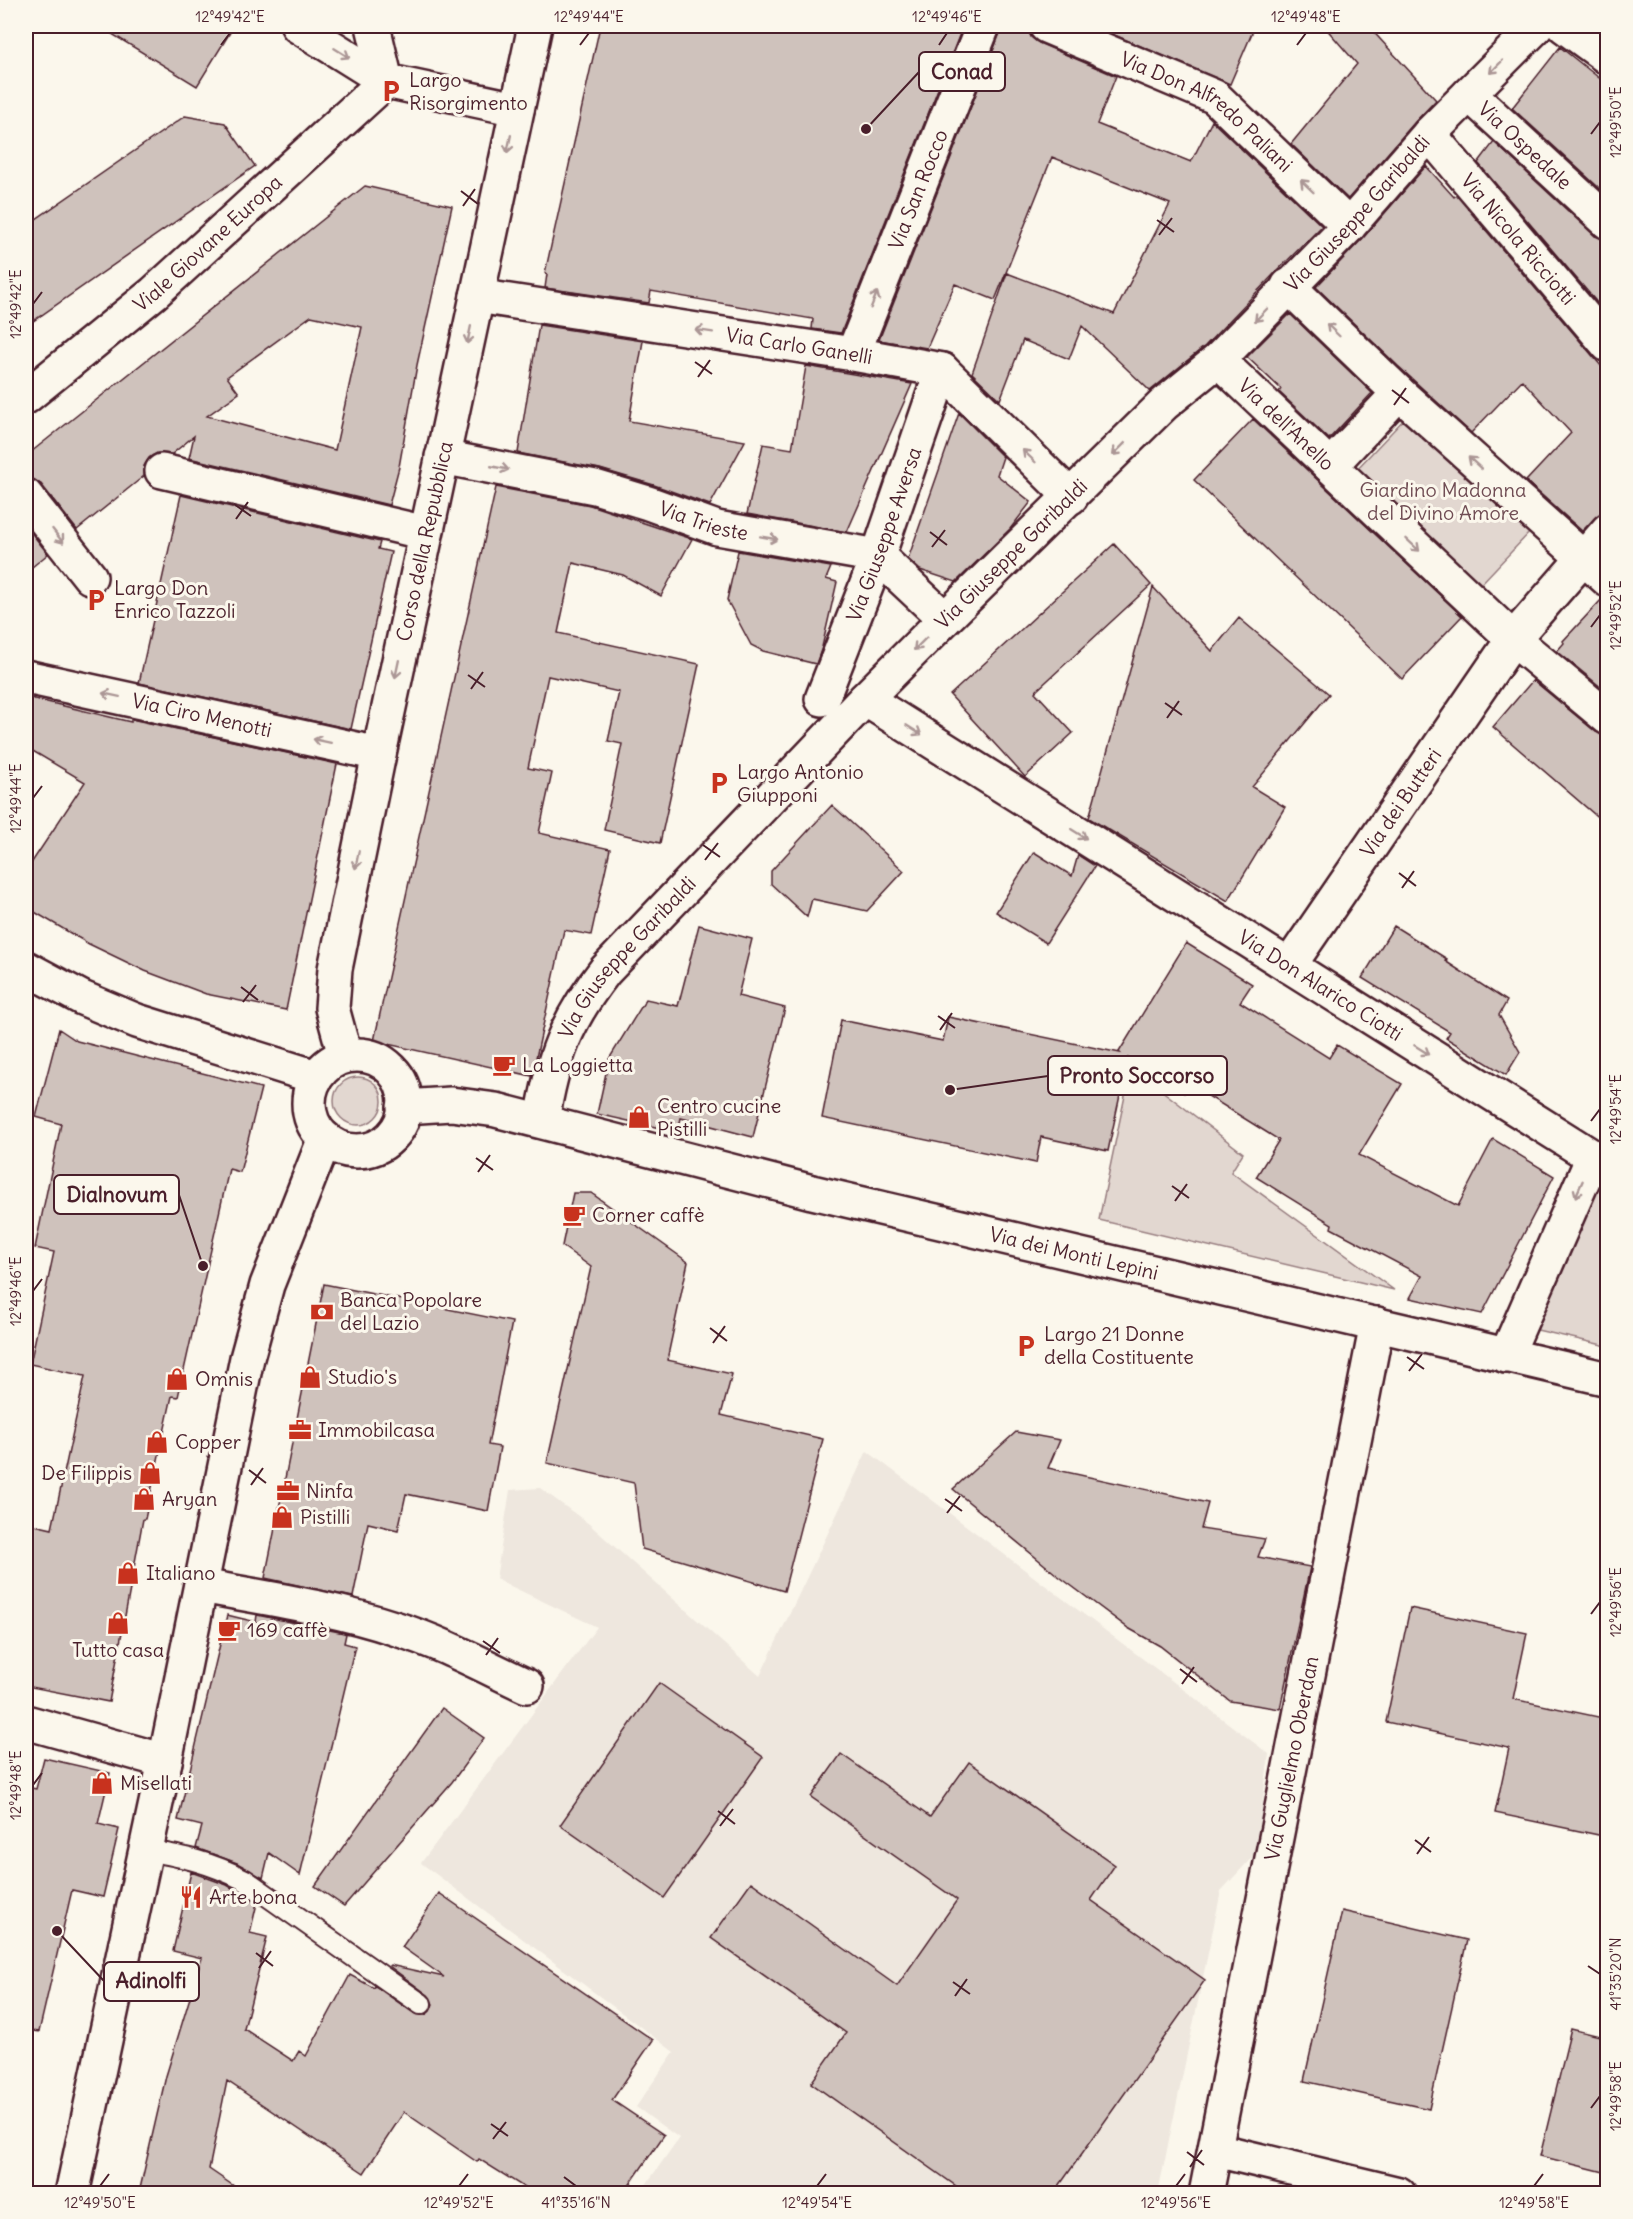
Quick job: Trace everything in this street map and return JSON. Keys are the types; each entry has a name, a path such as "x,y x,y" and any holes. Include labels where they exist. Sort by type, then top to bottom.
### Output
{"street":[{"path":"298,26 386,81 517,109"},
{"path":"373,26 386,81"},
{"name":"Corso della Repubblica","path":"348,1055 336,1026 332,1008 332,990 379,754 535,26"},
{"name":"Via San Rocco","path":"852,354 983,26"},
{"name":"Via Don Alfredo Paliani","path":"1046,26 1215,97 1349,226"},
{"name":"Via Giuseppe Garibaldi","path":"542,1121 549,1081 559,1048 584,1000 600,977 865,699 945,619 1164,404 1218,360 1349,226 1429,134 1537,26"},
{"path":"1564,26 1608,58"},
{"name":"Viale Giovane Europa","path":"26,397 154,293 386,81"},
{"name":"Via Ospedale","path":"1469,94 1608,222"},
{"name":"Via Nicola Ricciotti","path":"1429,134 1608,345"},
{"path":"1288,286 1399,393 1608,580"},
{"name":"Via Carlo Ganelli","path":"477,296 942,370"},
{"name":"Via dell'Anello","path":"1218,360 1513,639 1608,718"},
{"path":"942,370 1071,496"},
{"name":"Via Giuseppe Aversa","path":"822,699 878,556 942,370"},
{"path":"1329,466 1399,393"},
{"name":"Via Trieste","path":"442,457 603,489 717,528 878,556"},
{"path":"162,471 426,532"},
{"path":"26,496 90,577"},
{"name":"Via dei Butteri","path":"1289,966 1513,639 1581,558 1608,530"},
{"path":"878,556 945,619"},
{"name":"Via Ciro Menotti","path":"26,677 379,754"},
{"name":"Via Don Alarico Ciotti","path":"865,699 1593,1157 1506,1356"},
{"path":"26,968 82,998 137,1021 316,1077"},
{"path":"348,1055 362,1055 377,1059 398,1078 404,1092 405,1107 401,1121 393,1134 381,1144 367,1149 352,1150 338,1147 316,1129 311,1116 309,1102 316,1077 335,1060 348,1055"},
{"name":"Via dei Monti Lepini","path":"405,1107 474,1105 812,1192 1608,1380"},
{"path":"72,2193 165,1761 247,1358 279,1253 325,1138"},
{"name":"Via Guglielmo Oberdan","path":"1206,2193 1377,1324"},
{"path":"201,1586 320,1609 387,1626 440,1645 527,1686"},
{"path":"26,1722 165,1761"},
{"path":"1216,2150 1399,2193"}],"lane":[{"path":"146,1850 196,1859 244,1880 421,2004"}],"shaded area":[{"path":"867,1451 1269,1754 1256,1853 1221,1891 1158,2193 640,2193 679,2138 636,2107 674,2052 421,1863 597,1627 496,1579 510,1490 540,1488 589,1524 760,1676"}],"green space":[{"name":"Giardino Madonna del Divino Amore","path":"1407,416 1530,532 1478,587 1355,471"},
{"path":"1131,1067 1243,1153 1231,1172 1394,1290 1099,1220"},
{"path":"358,1077 375,1084 382,1101 375,1118 358,1125 341,1118 334,1101 341,1084"},
{"path":"1607,1161 1607,1346 1537,1330"}],"building":[{"path":"99,26 234,26 197,86"},
{"path":"600,26 963,26 841,333 812,329 813,319 651,291 649,303 545,288 547,274 545,273"},
{"path":"1001,26 1028,26 1031,37 1039,43 1116,76 1097,124 1191,162 1212,121 1322,226 1205,346 1150,391 1082,326 1069,359 1023,340 1000,400 972,373 1007,273 1114,314 1170,204 1052,157 995,300 955,284 927,348 879,340"},
{"path":"1093,26 1255,26 1230,84"},
{"path":"1324,26 1368,26 1436,100 1348,199 1291,144 1357,64"},
{"path":"1560,47 1608,85 1608,196 1512,108"},
{"path":"185,116 225,123 255,166 26,326 26,226"},
{"path":"1494,142 1595,236 1608,240 1608,297 1600,306 1478,163"},
{"path":"1426,166 1454,197 1456,195 1608,374 1608,506 1582,531 1526,481 1571,433 1522,380 1471,433 1316,287 1363,238"},
{"path":"365,186 452,206 417,365 399,467 389,505 189,458 194,436 172,454 157,453 149,458 144,466 144,476 77,530 41,484 26,478 26,456","holes":["311,316 362,327 335,450 207,416 239,393 227,377"]},
{"path":"1290,314 1372,393 1329,439 1279,392 1281,389 1247,357"},
{"path":"539,325 643,341 629,421 745,441 710,505 600,469 518,453"},
{"path":"806,366 912,384 847,532 747,514 763,444 792,449"},
{"path":"959,413 1003,457 997,475 1031,502 1010,529 956,582 920,570 908,559"},
{"path":"1253,419 1462,616 1402,679 1194,480"},
{"path":"496,487 590,505 692,539 661,596 623,575 573,563 558,633 699,664 660,843 604,830 622,744 608,741 619,692 548,676 528,768 552,773 539,833 610,849 591,935 564,930 532,1076 374,1041"},
{"path":"181,495 380,542 378,549 391,552 351,729 139,683"},
{"path":"26,526 48,554 26,572"},
{"path":"1114,544 1151,585 1035,692 1073,733 1025,777 950,695"},
{"path":"738,551 831,567 826,579 837,582 816,664 763,651 751,645 727,600"},
{"path":"1153,587 1212,651 1239,618 1329,694 1252,787 1285,807 1228,901 1089,818"},
{"path":"1603,598 1608,598 1608,693 1557,651 1564,643 1563,641"},
{"path":"1533,680 1596,732 1608,736 1608,826 1493,727"},
{"path":"26,697 131,722 131,719 337,764 286,1010 206,994 145,971 89,944 26,907 26,871 85,782 26,747"},
{"path":"832,805 904,871 867,911 812,899 807,917 771,884 771,871"},
{"path":"1034,852 1072,876 1078,855 1095,866 1046,943 996,912"},
{"path":"699,925 752,939 738,996 785,1008 753,1137 681,1118 678,1132 597,1114 609,1059 646,999 678,1006"},
{"path":"1394,926 1447,959 1445,961 1507,1001 1499,1015 1520,1052 1506,1075 1446,1038 1450,1032 1362,978"},
{"path":"1186,943 1252,984 1240,1002 1329,1058 1337,1045 1402,1084 1359,1155 1458,1206 1493,1139 1554,1176 1482,1314 1410,1298 1422,1276 1331,1228 1332,1224 1256,1177 1279,1140 1189,1084 1184,1093 1128,1058 1108,1151 1041,1137 1036,1163 822,1118 841,1020 943,1041 948,1017 1120,1053"},
{"path":"59,1029 77,1041 261,1088 240,1172 229,1169 178,1397 172,1396 145,1519 143,1519 109,1702 26,1686 26,1523 52,1529 85,1376 30,1364 54,1252 35,1248 61,1124 36,1117"},
{"path":"573,1193 591,1193 688,1262 667,1360 732,1374 721,1415 823,1439 784,1591 642,1549 634,1483 547,1463 591,1267 562,1246"},
{"path":"324,1284 512,1322 488,1445 500,1447 488,1511 406,1494 398,1530 368,1523 353,1597 265,1578"},
{"path":"1016,1432 1060,1440 1048,1468 1208,1503 1201,1529 1265,1539 1258,1557 1310,1567 1280,1709 1230,1701 1160,1646 1128,1628 1057,1575 953,1489"},
{"path":"1410,1608 1527,1633 1513,1699 1608,1719 1608,1837 1495,1813 1509,1748 1386,1722"},
{"path":"227,1615 256,1622 257,1615 344,1633 346,1634 344,1643 355,1646 300,1875 269,1853 263,1878 237,1863 196,1848 202,1826 178,1820"},
{"path":"659,1683 763,1757 664,1898 560,1825"},
{"path":"442,1708 484,1738 452,1782 344,1906 315,1886"},
{"path":"841,1754 930,1817 969,1762 1115,1865 1091,1900 1205,1980 1054,2193 966,2193 811,2083 846,2033 711,1938 751,1882 897,1986 957,1900 811,1797"},
{"path":"44,1758 110,1773 98,1824 119,1829 103,1897 72,1890 39,2032 26,2030 26,1787 36,1789"},
{"path":"191,1872 227,1885 257,1903 250,1933 267,1937 244,2029 293,2061 299,2051 306,2056 350,1975 374,1988 375,1986 415,2014 425,2015 430,2011 433,2004 428,1995 389,1966 444,1977 402,1947 439,1893 653,2040 612,2100 664,2135 624,2193 533,2193 479,2159 477,2162 404,2112 364,2173 227,2081 209,2169 244,2193 139,2193 166,2076 202,1958 173,1951"},
{"path":"1342,1911 1467,1940 1429,2109 1304,2081"},
{"path":"1571,2029 1608,2038 1608,2173 1540,2156"}],"place":[{"name":"Largo Risorgimento","path":"391,91"},
{"name":"Conad","path":"866,129"},
{"name":"Largo Don Enrico Tazzoli","path":"96,600"},
{"name":"Largo Antonio Giupponi","path":"719,783"},
{"name":"La Loggietta","path":"504,1065"},
{"name":"Pronto Soccorso","path":"950,1090"},
{"name":"Centro cucine Pistilli","path":"639,1117"},
{"name":"Corner caffè","path":"574,1215"},
{"name":"Dialnovum","path":"203,1266"},
{"name":"Banca Popolare del Lazio","path":"322,1312"},
{"name":"Largo 21 Donne della Costituente","path":"1026,1346"},
{"name":"Studio's","path":"310,1377"},
{"name":"Omnis","path":"177,1379"},
{"name":"Immobilcasa","path":"300,1430"},
{"name":"Copper","path":"157,1442"},
{"name":"De Filippis","path":"150,1473"},
{"name":"Ninfa","path":"288,1491"},
{"name":"Aryan","path":"144,1499"},
{"name":"Pistilli","path":"282,1517"},
{"name":"Italiano","path":"128,1573"},
{"name":"Tutto casa","path":"118,1623"},
{"name":"169 caffè","path":"229,1630"},
{"name":"Misellati","path":"102,1783"},
{"name":"Arte bona","path":"191,1897"},
{"name":"Adinolfi","path":"57,1931"}]}
